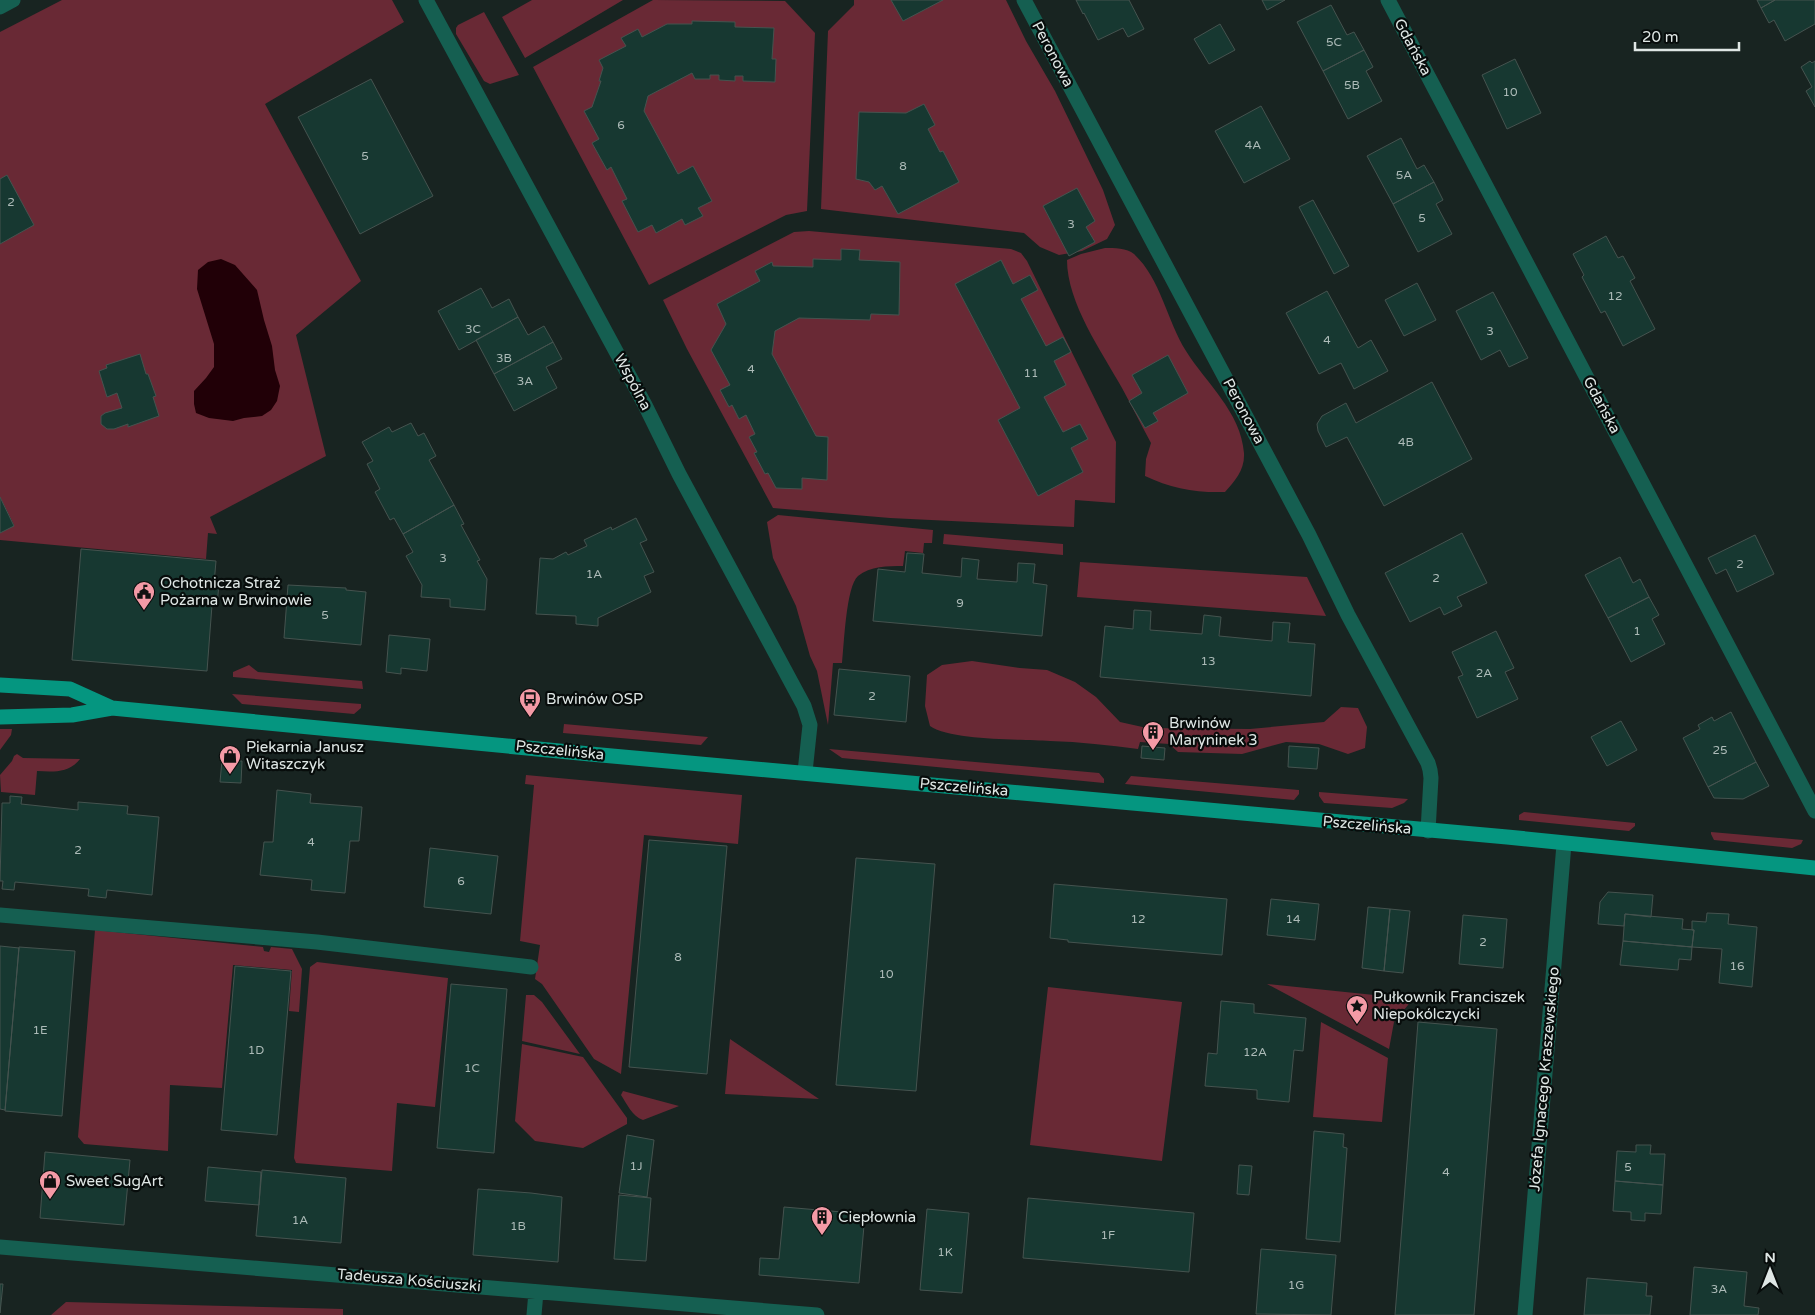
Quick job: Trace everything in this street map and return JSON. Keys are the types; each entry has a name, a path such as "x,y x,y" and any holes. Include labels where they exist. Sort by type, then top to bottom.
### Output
{"main road":[{"name":"Pszczelińska","path":"0,685 70,689 112,708"},
{"name":"Pszczelińska","path":"0,717 72,715 112,708 1815,868"}],"street":[{"path":"0,7 13,0"},
{"name":"Wspólna","path":"426,0 645,405 679,474 804,706 810,724 805,772"},
{"name":"Peronowa","path":"1024,0 1296,509 1348,615 1428,762 1431,778 1428,831"},
{"name":"Gdańska","path":"1388,0 1814,802"},
{"name":"Józefa Ignacego Kraszewskiego","path":"1525,1315 1564,844"},
{"path":"0,915 299,941 531,967"},
{"name":"Tadeusza Kościuszki","path":"0,1247 817,1315"},
{"path":"534,1315 536,1292"}],"shaded area":[{"path":"62,0 392,0 404,22 265,104 361,281 296,335 326,456 210,517 217,534 208,533 206,559 0,540 0,533 14,525 0,497 0,32"},
{"path":"532,0 623,0 525,58 502,17"},
{"path":"653,0 785,1 815,33 807,211 786,215 649,285 533,67"},
{"path":"854,0 1006,0 1026,41 1055,91 1103,190 1115,225 1107,239 1082,251 1059,255 1040,247 1024,233 821,209 828,31 854,5"},
{"path":"484,12 519,75 490,84 484,81 456,34 458,25"},
{"path":"809,231 1011,249 1021,253 1027,261 1116,442 1115,503 1075,500 1074,527 890,518 773,508 687,349 663,300 794,232"},
{"path":"1105,248 1128,251 1134,254 1143,264 1151,275 1186,351 1230,411 1241,438 1244,459 1239,475 1225,492 1204,492 1184,489 1164,484 1145,476 1146,459 1151,443 1087,327 1073,293 1069,276 1067,260 1081,254"},
{"path":"221,259 235,265 257,290 272,346 275,370 280,386 277,401 271,410 262,416 233,421 209,418 196,413 194,404 194,391 214,367 214,344 197,289 198,270 208,262"},
{"path":"778,515 933,530 932,543 924,543 923,553 905,551 903,566 874,568 858,576 854,582 848,603 842,663 833,663 828,725 817,671 810,656 796,606 773,558 767,522"},
{"path":"944,534 1063,544 1063,555 943,544"},
{"path":"1080,562 1307,577 1326,616 1077,597"},
{"path":"972,661 1047,670 1075,682 1096,697 1120,722 1147,728 1250,729 1324,722 1341,707 1358,708 1367,727 1365,748 1348,754 1319,744 1286,742 1242,754 1178,752 1169,744 1140,742 1138,749 1072,742 970,737 940,731 930,726 925,706 927,675 942,665"},
{"path":"249,665 258,672 362,681 363,689 233,677 233,672"},
{"path":"232,694 361,704 361,708 354,714 242,704"},
{"path":"564,724 708,737 701,745 563,733"},
{"path":"0,729 12,729 11,735 0,750"},
{"path":"829,749 1099,773 1104,779 1104,783 842,758"},
{"path":"17,754 23,758 80,759 76,764 66,769 37,771 35,795 1,792 0,775"},
{"path":"526,775 742,795 738,844 644,835 621,1074 594,1059 542,984 535,979 540,945 520,941 534,785 525,784"},
{"path":"1131,776 1299,790 1299,794 1294,800 1125,784"},
{"path":"1319,792 1408,799 1404,803 1392,808 1324,803 1319,796"},
{"path":"1524,812 1635,823 1635,826 1629,831 1519,820 1519,815"},
{"path":"1711,832 1803,840 1801,844 1792,848 1714,840"},
{"path":"95,930 263,947 264,951 269,952 271,947 292,949 302,969 299,1012 289,1011 292,970 233,965 222,1088 170,1085 168,1151 84,1144 78,1137"},
{"path":"317,962 448,978 435,1107 397,1103 392,1171 296,1163 294,1158 310,967"},
{"path":"1267,984 1413,999 1394,1022 1389,1049"},
{"path":"1048,987 1182,1002 1162,1161 1030,1145"},
{"path":"526,995 534,995 542,1002 580,1054 522,1041"},
{"path":"1321,1022 1388,1058 1382,1122 1313,1117"},
{"path":"730,1039 819,1099 725,1094"},
{"path":"522,1044 583,1057 627,1118 627,1124 583,1148 535,1141 515,1121"},
{"path":"623,1091 679,1106 643,1120 630,1109 621,1095"},
{"path":"66,1302 343,1309 343,1315 51,1315"}],"building":[{"path":"891,0 943,0 903,21"},
{"path":"1076,0 1129,0 1144,29 1128,37 1123,28 1098,40"},
{"path":"1262,0 1285,0 1267,10"},
{"path":"1757,0 1775,0 1761,8"},
{"path":"1775,0 1815,0 1815,24 1785,41 1774,20 1769,23 1761,8"},
{"path":"1331,5 1347,35 1354,32 1364,50 1323,71 1297,22"},
{"path":"692,21 735,22 735,27 774,28 772,59 776,59 775,82 743,81 743,76 735,76 735,81 719,80 719,75 710,75 710,79 695,79 692,73 648,96 644,111 678,174 693,166 712,201 698,208 703,216 685,225 682,219 656,233 652,225 638,232 622,201 627,199 611,167 607,170 592,143 599,139 584,111 592,107 601,81 599,81 603,68 599,60 626,46 621,38 638,29 642,37 667,24 692,24"},
{"path":"1220,24 1235,50 1209,64 1194,39"},
{"path":"1364,50 1373,67 1366,71 1382,101 1348,119 1323,71"},
{"path":"1515,59 1541,113 1507,129 1482,75"},
{"path":"1810,61 1812,63 1815,61 1815,107 1806,91 1812,87 1801,67"},
{"path":"371,79 433,196 360,234 298,117"},
{"path":"924,104 935,125 928,129 940,152 943,151 959,182 898,214 882,186 875,190 869,182 856,179 859,112 906,113"},
{"path":"1261,106 1290,159 1244,183 1215,131"},
{"path":"1401,138 1417,169 1424,165 1434,182 1393,204 1367,156"},
{"path":"7,175 34,225 0,244 0,179"},
{"path":"1434,182 1443,200 1436,204 1452,234 1418,252 1393,204"},
{"path":"1077,188 1095,221 1086,227 1095,242 1069,256 1043,206"},
{"path":"1313,200 1349,266 1334,274 1299,207"},
{"path":"1606,236 1618,258 1623,256 1635,278 1630,281 1655,329 1623,346 1605,311 1601,313 1582,277 1584,275 1573,254"},
{"path":"841,249 860,250 859,260 900,262 899,315 871,314 870,320 799,318 775,331 772,354 816,436 828,437 827,480 802,478 802,489 776,488 768,473 765,474 754,453 757,452 749,437 755,434 746,415 739,419 732,405 729,407 720,390 730,385 711,350 726,324 717,304 760,281 755,271 772,262 773,266 813,267 813,259 841,260"},
{"path":"1001,260 1013,284 1030,275 1038,290 1021,299 1046,346 1063,337 1071,352 1054,361 1066,385 1044,397 1063,432 1080,424 1088,439 1071,448 1083,472 1038,496 998,420 1020,408 955,284"},
{"path":"1417,283 1436,320 1404,336 1385,300"},
{"path":"481,288 492,308 509,299 518,317 459,350 438,311"},
{"path":"1327,291 1358,348 1371,340 1388,371 1354,389 1341,363 1319,374 1286,313"},
{"path":"1493,292 1528,358 1509,367 1500,350 1481,360 1456,311"},
{"path":"518,317 528,335 544,326 553,342 494,374 476,340"},
{"path":"553,342 562,359 546,367 557,388 514,411 494,374"},
{"path":"140,354 146,374 148,374 156,396 153,397 159,416 128,427 128,424 114,429 107,429 101,424 101,416 122,408 117,393 107,397 99,371 107,368 106,365"},
{"path":"1168,355 1188,393 1153,413 1158,421 1145,428 1129,401 1142,393 1132,375"},
{"path":"1432,382 1472,459 1384,506 1347,437 1326,447 1318,431 1317,424 1322,416 1346,403 1356,423"},
{"path":"411,423 418,436 424,433 436,456 429,460 454,505 403,534 394,518 390,520 375,492 380,489 367,464 373,461 362,442 389,427 392,432"},
{"path":"0,497 14,526 0,533"},
{"path":"454,505 464,524 461,525 480,560 477,561 487,579 485,610 450,607 450,599 421,597 422,585 406,556 413,552 403,534"},
{"path":"636,518 647,540 640,543 654,572 644,576 651,592 598,618 598,626 576,624 576,616 536,614 540,558 553,559 566,552 568,555 587,546 584,540 611,527 612,530"},
{"path":"1462,533 1487,583 1457,597 1462,606 1444,615 1440,607 1410,622 1385,573"},
{"path":"1755,535 1774,574 1737,592 1726,569 1716,574 1708,558"},
{"name":"Ochotnicza Straż Pożarna w Brwinowie","path":"81,549 216,561 214,584 219,584 217,605 212,605 207,671 72,660"},
{"path":"907,553 924,554 922,573 961,577 962,558 979,560 977,579 1017,582 1018,563 1035,564 1033,583 1047,585 1042,636 873,621 878,569 905,572"},
{"path":"1620,557 1633,583 1640,579 1649,597 1608,618 1585,575"},
{"path":"288,585 346,588 346,590 366,592 361,645 284,638"},
{"path":"1649,597 1659,615 1652,619 1665,644 1631,662 1608,618"},
{"path":"1134,610 1151,611 1150,630 1202,634 1204,615 1221,617 1219,636 1272,641 1273,622 1290,623 1288,642 1315,644 1311,696 1100,677 1105,626 1133,629"},
{"path":"1496,631 1514,668 1505,672 1518,699 1477,718 1458,677 1463,675 1452,652"},
{"path":"389,635 430,639 427,671 401,668 401,674 386,672"},
{"path":"839,669 910,676 906,722 834,715"},
{"path":"1731,712 1756,762 1708,787 1683,738 1700,729 1698,725 1712,717 1714,721"},
{"path":"1621,721 1637,750 1607,766 1591,737"},
{"name":"Brwinów Maryninek 3","path":"1142,746 1165,748 1164,760 1141,758"},
{"path":"1289,746 1319,748 1317,769 1288,767"},
{"path":"222,760 242,761 241,783 220,782"},
{"path":"1756,762 1769,786 1743,799 1714,798 1708,787"},
{"path":"277,790 311,794 310,803 362,807 359,841 350,841 345,893 311,890 312,880 260,875 264,842 273,842"},
{"path":"10,796 22,797 21,804 78,810 78,802 128,806 127,814 159,817 152,895 107,890 106,898 88,896 89,889 15,882 14,890 2,889 3,881 0,881 2,803 10,803"},
{"path":"649,840 727,846 707,1074 629,1067"},
{"path":"430,848 498,856 491,914 424,907"},
{"path":"856,858 935,864 916,1091 836,1085"},
{"path":"1054,884 1227,899 1222,955 1068,942 1068,940 1050,938"},
{"path":"1608,892 1653,895 1651,917 1625,914 1624,926 1598,924 1600,902"},
{"path":"1271,899 1319,904 1315,940 1267,935"},
{"path":"1368,907 1390,909 1384,971 1362,968"},
{"path":"1390,909 1410,911 1403,973 1384,971"},
{"path":"1707,913 1729,914 1728,924 1757,927 1752,987 1719,983 1722,949 1692,947 1694,930 1692,930 1692,921 1706,922"},
{"path":"1625,914 1683,919 1682,929 1694,930 1692,947 1623,941"},
{"path":"1463,915 1507,919 1503,968 1459,964"},
{"path":"1623,941 1692,947 1691,960 1679,959 1678,970 1620,965"},
{"path":"0,946 19,948 5,1110 0,1109"},
{"path":"19,947 75,951 62,1116 5,1111"},
{"path":"235,966 291,971 277,1135 221,1130"},
{"path":"451,984 507,989 494,1153 437,1148"},
{"path":"1221,1001 1254,1004 1254,1013 1306,1018 1303,1051 1294,1050 1289,1102 1257,1099 1257,1090 1205,1086 1208,1053 1217,1054"},
{"path":"1418,1022 1497,1029 1474,1315 1395,1315"},
{"path":"1314,1131 1344,1134 1343,1147 1347,1148 1340,1242 1306,1239"},
{"path":"627,1135 654,1140 647,1197 619,1193"},
{"path":"1636,1145 1651,1145 1650,1154 1665,1154 1663,1185 1615,1181 1617,1151 1636,1152"},
{"path":"45,1152 130,1160 124,1225 40,1218"},
{"path":"1239,1165 1252,1166 1249,1195 1237,1194"},
{"path":"208,1167 261,1172 259,1205 205,1201"},
{"path":"262,1170 346,1178 341,1243 256,1236"},
{"path":"1615,1181 1663,1185 1661,1214 1645,1213 1645,1221 1631,1220 1631,1212 1613,1211"},
{"path":"478,1189 562,1197 558,1262 473,1255"},
{"path":"619,1195 651,1198 646,1261 614,1259"},
{"path":"1028,1198 1194,1213 1189,1272 1023,1258"},
{"name":"Ciepłownia","path":"784,1207 865,1214 859,1283 759,1275 760,1258 779,1259"},
{"path":"927,1209 969,1213 962,1293 920,1290"},
{"path":"1261,1249 1336,1255 1331,1315 1256,1314"},
{"path":"1694,1267 1747,1272 1744,1306 1759,1308 1758,1315 1690,1315"},
{"path":"1587,1278 1647,1283 1646,1296 1652,1296 1650,1315 1584,1315"},
{"path":"0,1284 3,1284 0,1313"}],"place":[{"name":"Ochotnicza Straż Pożarna w Brwinowie","path":"144,611"},
{"name":"Brwinów OSP","path":"530,718"},
{"name":"Brwinów Maryninek 3","path":"1153,751"},
{"name":"Piekarnia Janusz Witaszczyk","path":"230,775"},
{"name":"Pułkownik Franciszek Niepokólczycki","path":"1357,1025"},
{"name":"Sweet SugArt","path":"50,1200"},
{"name":"Ciepłownia","path":"822,1236"}]}
